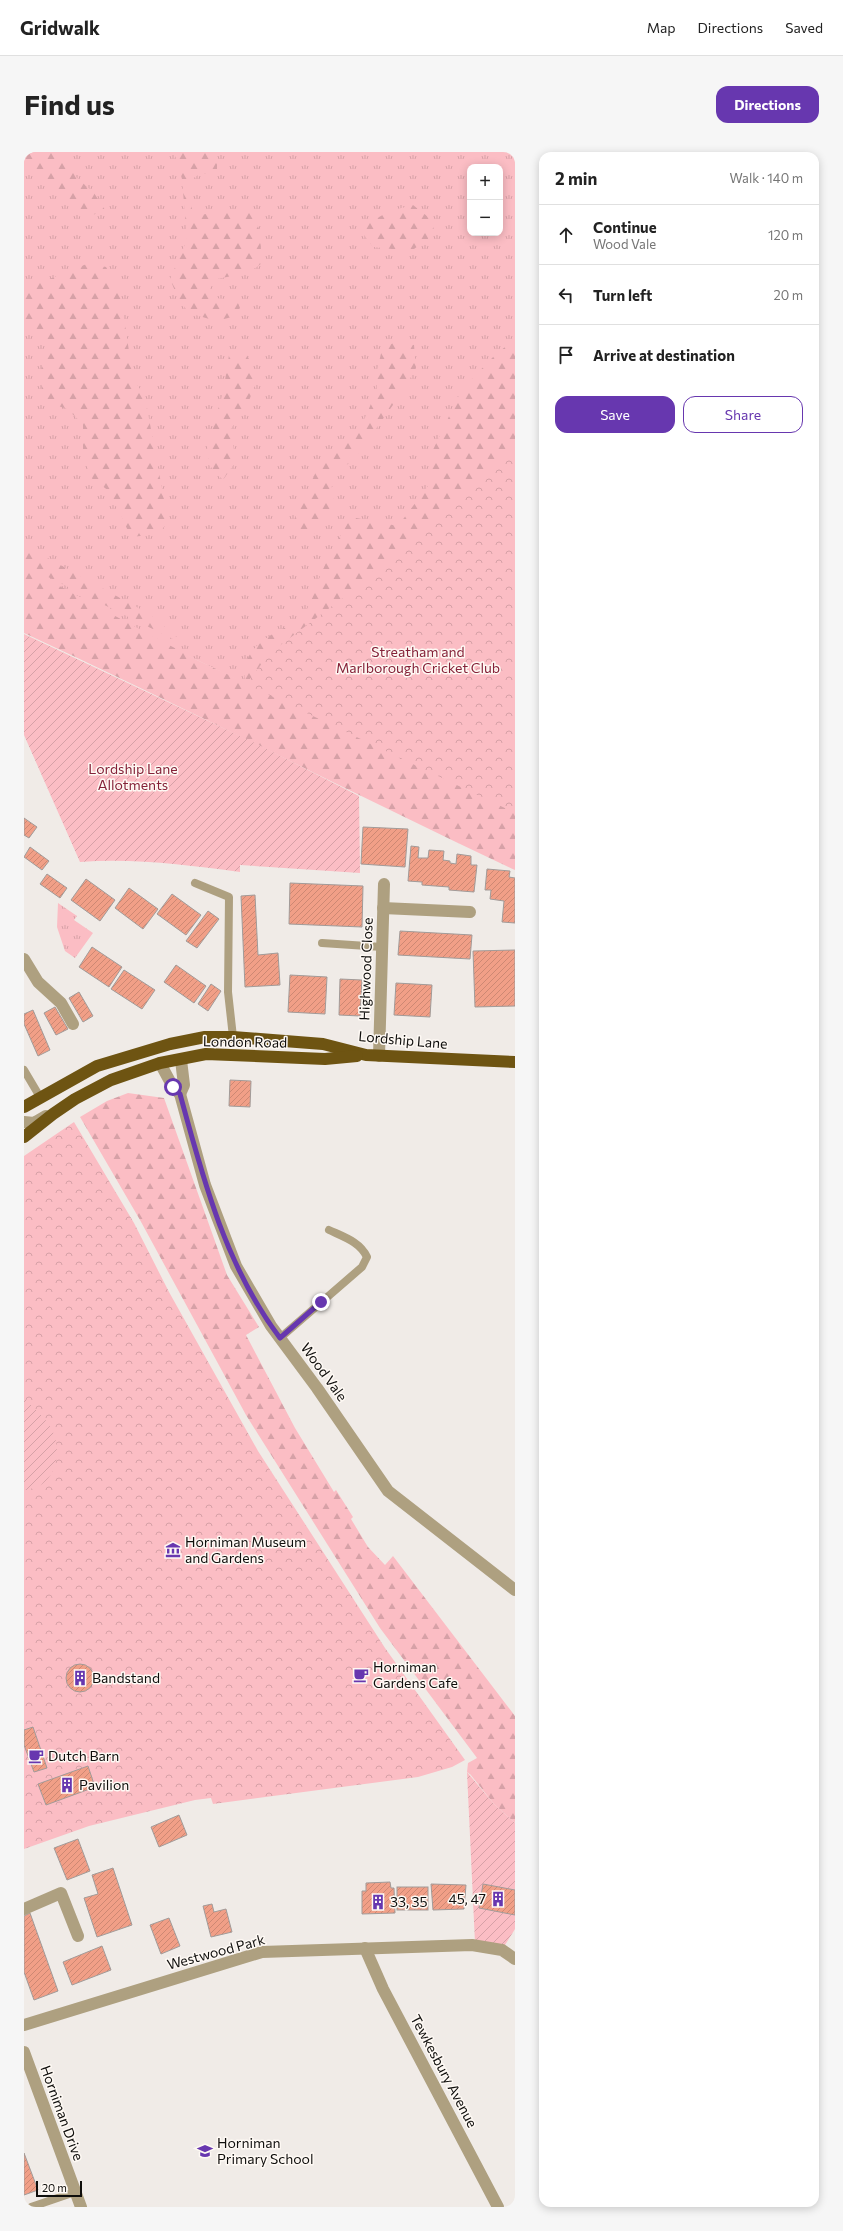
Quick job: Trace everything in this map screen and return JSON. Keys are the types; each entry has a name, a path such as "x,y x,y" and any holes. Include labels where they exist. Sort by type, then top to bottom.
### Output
{"highway":[{"name":"Lordship Lane","path":"40,1097 97,1066 170,1044 205,1037 233,1037 323,1044 366,1055 515,1062"},
{"name":"London Road","path":"24,1137 53,1114 111,1080 160,1063 206,1054 325,1059 366,1055"},
{"path":"24,1107 40,1097"}],"street":[{"name":"Highwood Close","path":"379,1056 384,884"},
{"path":"383,908 470,912"},
{"path":"24,959 38,982 61,1003 72,1024"},
{"name":"Wood Vale","path":"180,1094 184,1085 181,1060"},
{"name":"Wood Vale","path":"160,1063 173,1087 180,1094 205,1185 236,1266 271,1326 317,1388 388,1491 515,1590"},
{"path":"24,1122 34,1123 53,1114"},
{"path":"24,1909 61,1893 78,1936"},
{"name":"Westwood Park","path":"24,2026 262,1952 365,1948 488,1946 502,1950 515,1959"},
{"name":"Tewkesbury Avenue","path":"365,1948 383,1988 498,2207"},
{"name":"Horniman Drive","path":"24,2052 81,2207"}],"lane":[{"path":"195,883 229,897 228,992 233,1037"},
{"path":"322,943 382,946"},
{"path":"24,1070 40,1097"},
{"path":"280,1338 362,1267 367,1257 364,1249 329,1230"},
{"path":"31,2207 75,2192"}],"green space":[{"path":"24,152 515,152 515,445 246,684 24,576"},
{"path":"24,152 66,152 76,177 94,193 105,210 83,219 52,192 40,174 24,165"},
{"path":"174,152 217,152 217,170 211,174 204,173 199,175 189,182 192,210 200,215 229,210 252,211 258,224 262,263 252,270 235,276 217,279 210,288 213,298 237,300 240,308 232,317 216,321 189,313 178,298 170,279 187,240 182,179"},
{"path":"413,205 432,220 434,231 427,240 411,251 373,247 359,228 390,211"},
{"path":"89,263 106,267 120,291 133,378 145,397 168,521 159,534 131,537 109,491 90,477 83,452 83,424 67,409 44,401 40,377 47,336 29,324 24,325 24,283 42,282"},
{"path":"515,339 515,870 147,691 24,633 24,567 197,660 246,683 245,666 252,651 264,639 294,623 305,612 326,563 351,517 398,526 431,482 431,454 462,389 495,355"},
{"path":"393,343 414,345 416,368 403,391 352,462 330,473 335,511 310,538 293,532 296,515 320,463 356,433 364,420 377,390 377,371 382,349"},
{"path":"246,353 258,378 248,403 230,430 236,461 223,480 209,465 207,446 223,393 229,355"},
{"name":"Streatham and Marlborough Cricket Club","path":"515,445 515,813 246,684 270,653 348,594"},
{"path":"24,545 151,615 187,646 24,565"},
{"name":"Lordship Lane Allotments","path":"24,634 257,744 359,796 360,873 240,865 240,872 140,862 80,862 24,735"},
{"path":"58,903 77,916 74,920 93,933 75,958 65,951 57,927"},
{"path":"128,1093 164,1098 227,1275 259,1327 246,1335 295,1428 334,1492 336,1490 353,1517 351,1519 368,1547 385,1565 393,1556 515,1716 515,1823 494,1804 467,1772 468,1763 477,1758 380,1628 246,1415 140,1220 80,1117 107,1101"},
{"name":"Horniman Museum and Gardens","path":"74,1122 134,1223 169,1292 258,1451 385,1648 465,1760 452,1767 418,1777 213,1804 211,1798 195,1800 89,1826 24,1849 24,1156"},
{"path":"24,1398 42,1416 51,1428 57,1451 54,1467 51,1475 46,1481 37,1487 24,1490"},
{"path":"467,1772 494,1804 515,1823 515,1929 505,1945 475,1943"}],"building":[{"path":"24,818 37,827 29,838 24,835"},
{"path":"363,827 408,829 405,867 361,864"},
{"path":"411,846 419,847 418,858 428,858 429,850 444,851 443,860 456,864 457,854 471,856 471,865 477,865 474,892 449,890 449,887 422,885 422,882 408,881"},
{"path":"30,847 49,861 42,870 24,857"},
{"path":"487,869 510,871 509,877 515,878 515,923 502,922 504,901 490,899 491,890 485,890"},
{"path":"47,874 67,888 60,898 40,884"},
{"path":"86,879 115,900 100,921 71,900"},
{"path":"290,883 363,886 362,927 289,924"},
{"path":"129,888 158,909 143,929 115,908"},
{"path":"172,894 201,915 186,935 157,914"},
{"path":"255,895 258,955 278,953 280,985 245,987 241,896"},
{"path":"208,911 219,919 197,948 186,941"},
{"path":"400,931 472,935 470,959 398,955"},
{"path":"92,947 122,967 109,987 79,967"},
{"path":"515,950 515,1006 475,1007 473,951"},
{"path":"176,965 206,986 194,1003 164,982"},
{"path":"124,970 155,990 142,1009 111,989"},
{"path":"290,975 327,977 325,1014 288,1012"},
{"path":"340,979 362,980 360,1016 339,1015"},
{"path":"396,983 432,985 430,1017 394,1015"},
{"path":"211,984 221,991 208,1011 198,1004"},
{"path":"79,992 93,1016 83,1022 69,998"},
{"path":"55,1007 68,1029 56,1035 44,1013"},
{"path":"33,1010 50,1050 38,1056 24,1024 24,1014"},
{"path":"230,1080 251,1081 250,1107 229,1106"},
{"name":"Bandstand","path":"80,1664 90,1668 94,1678 90,1688 80,1692 70,1688 66,1678 70,1668"},
{"name":"Dutch Barn","path":"33,1727 47,1768 34,1772 24,1745 24,1730"},
{"name":"Pavilion","path":"88,1766 95,1787 46,1805 38,1784"},
{"path":"179,1815 187,1835 159,1847 151,1827"},
{"path":"78,1839 90,1871 67,1880 54,1848"},
{"path":"113,1868 132,1925 97,1937 84,1898 98,1894 92,1875"},
{"name":"33, 35","path":"390,1882 391,1888 394,1888 395,1913 362,1914 362,1891 366,1891 366,1883"},
{"path":"431,1884 466,1885 464,1909 433,1910"},
{"name":"45, 47","path":"483,1884 515,1890 515,1915 479,1908"},
{"path":"397,1887 428,1887 428,1910 397,1910"},
{"path":"212,1904 214,1912 226,1909 232,1932 211,1937 203,1906"},
{"path":"30,1913 58,1991 34,2000 24,1972 24,1916"},
{"path":"169,1918 180,1946 161,1954 150,1925"},
{"path":"102,1946 111,1970 72,1985 63,1962"},
{"path":"24,2153 38,2190 24,2195"}],"place":[{"name":"Horniman Museum and Gardens","path":"173,1550"},
{"name":"Horniman Gardens Cafe","path":"361,1675"},
{"name":"Bandstand","path":"80,1678"},
{"name":"Dutch Barn","path":"36,1756"},
{"name":"Pavilion","path":"67,1785"},
{"name":"45, 47","path":"498,1899"},
{"name":"33, 35","path":"378,1902"},
{"name":"Horniman Primary School","path":"205,2151"}],"route":[{"path":"173,1087 180,1094 205,1185 236,1266 271,1326 280,1338 321,1302"}]}
